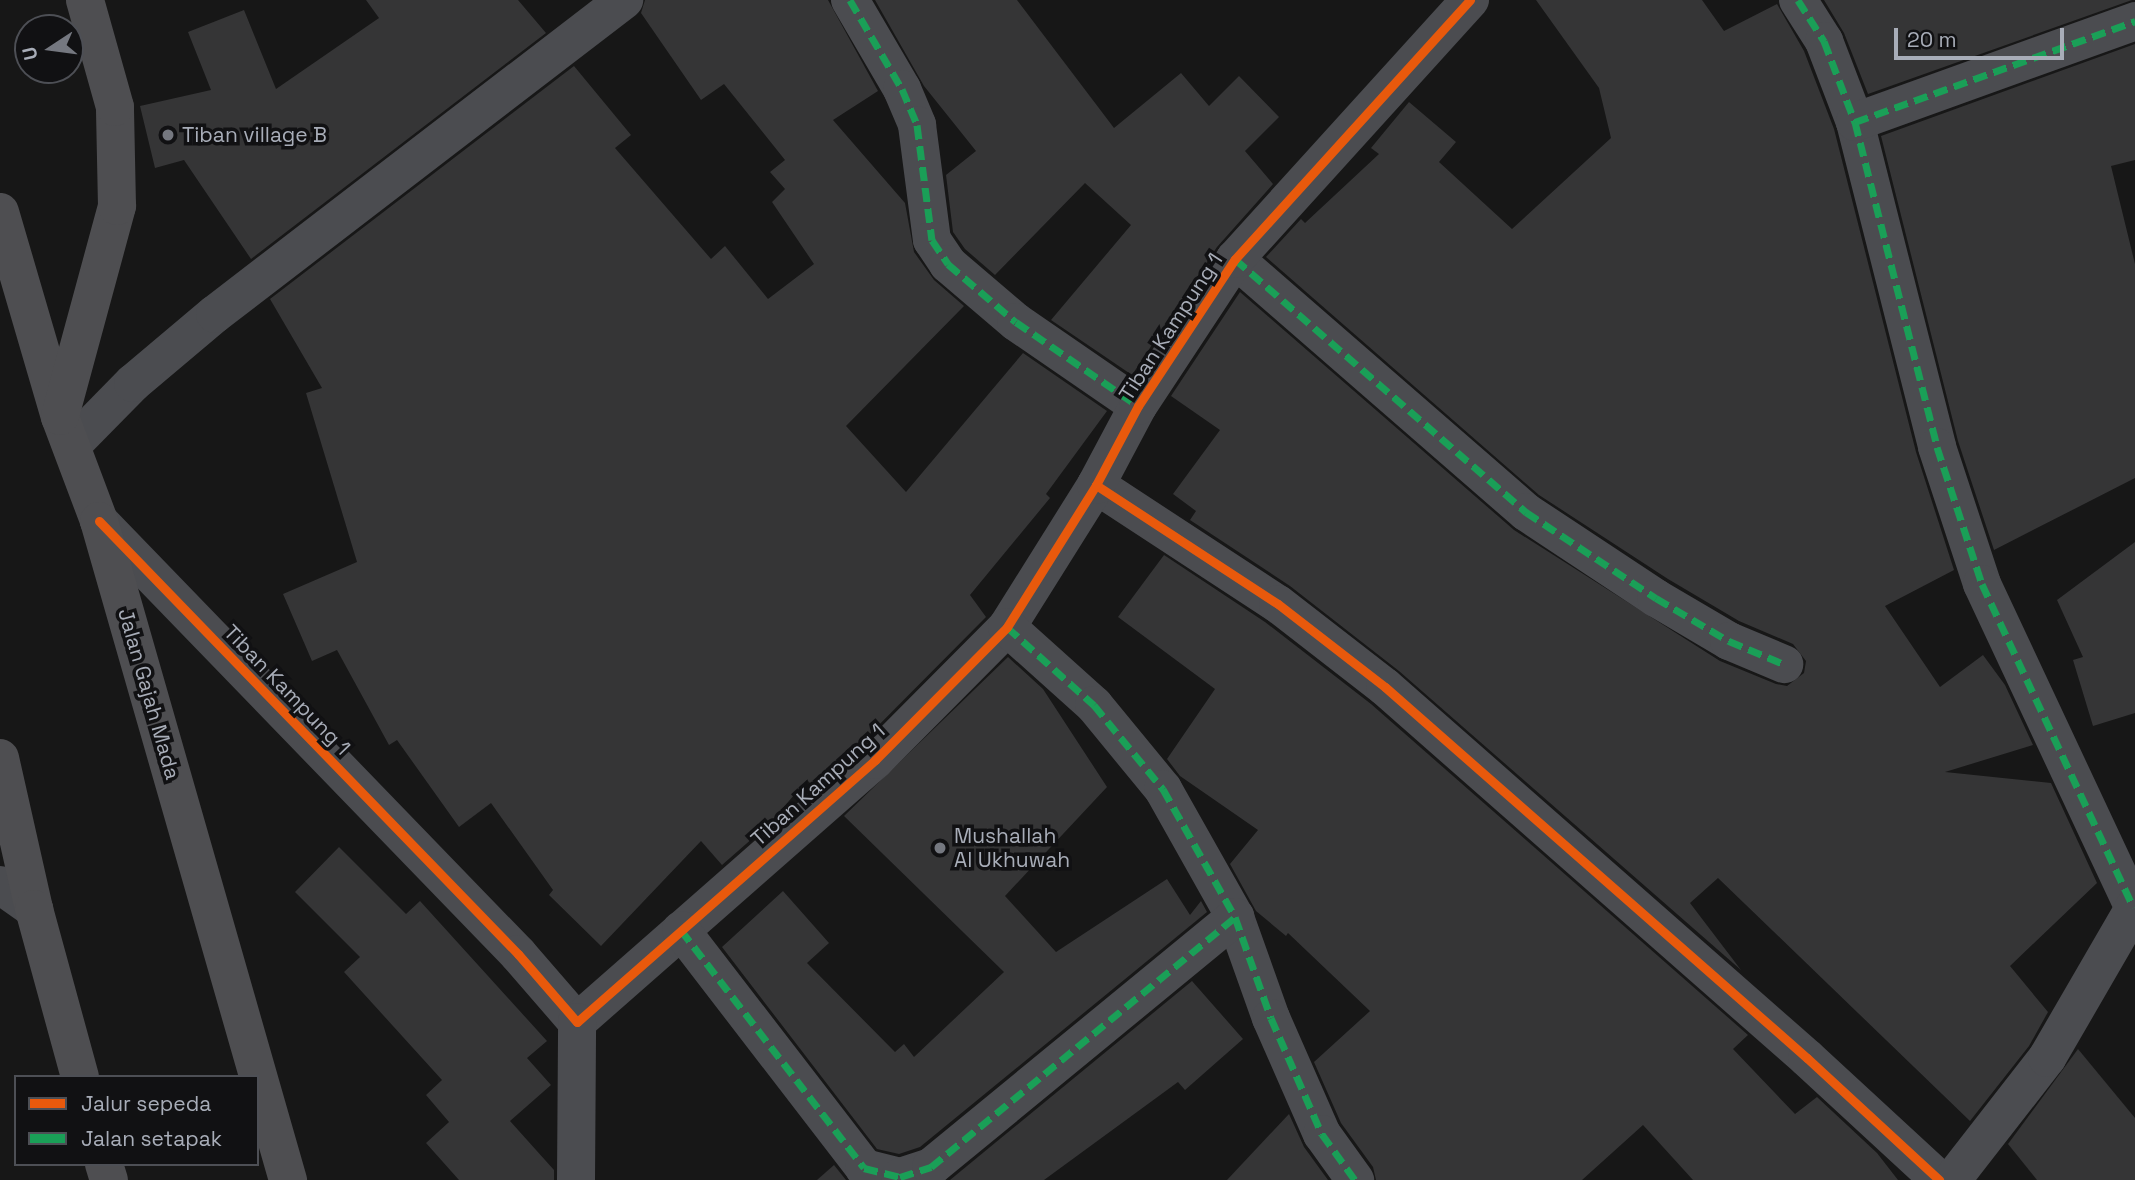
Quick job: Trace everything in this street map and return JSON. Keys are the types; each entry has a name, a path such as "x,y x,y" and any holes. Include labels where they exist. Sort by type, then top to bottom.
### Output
{"highway":[{"path":"66,430 117,206 115,107 85,0"},
{"name":"Jalan Gajah Mada","path":"0,212 66,430 99,521 258,1075"},
{"path":"0,758 34,909 79,1075"},
{"name":"Jalan Gajah Mada","path":"259,1079 288,1180"}],"street":[{"path":"66,430 133,383 215,314 624,0"},
{"path":"850,0 902,89 917,125 932,240 948,264 1016,322 1138,406"},
{"name":"Tiban Kampung 1","path":"99,521 518,954 577,1022 875,760 1007,627 1096,485 1138,406 1235,259 1470,0"},
{"path":"1798,0 1824,41 1855,122 1937,447 1982,584 2134,906 2047,1058 1952,1180"},
{"path":"1855,122 2135,21"},
{"path":"1235,259 1526,512 1656,598 1729,641 1784,664"},
{"path":"1096,485 1278,604 1385,687 1807,1058 1939,1180"},
{"path":"1007,627 1094,705 1163,789 1235,917 1271,1018 1322,1134 1355,1180"},
{"path":"0,885 34,909"},
{"path":"681,930 864,1168 900,1177 931,1167 1235,917"},
{"path":"576,1180 577,1022"}],"building":[{"path":"366,0 518,0 546,33 251,259 184,160 155,168 140,106 211,90 188,32 244,10 276,89 379,18"},
{"path":"645,0 828,0 878,91 833,120 905,203 914,252 934,280 964,306 846,426 906,492 1023,353 1107,411 1046,494 1050,498 970,595 986,617 860,744 813,786 807,780 770,823 722,865 701,841 601,946 549,895 553,890 491,803 459,827 397,740 389,745 337,650 312,661 283,594 357,562 306,393 322,388 270,299 574,66 631,135 615,148 711,259 725,246 768,299 814,264 772,202 785,189 770,172 785,160 724,84 701,100 641,13"},
{"path":"875,0 1017,0 1114,128 1181,73 1209,106 1239,76 1279,117 1245,151 1273,184 1217,247 1132,375 1051,320 1131,225 1085,183 995,275 965,249 953,232 946,175 976,151 924,86"},
{"path":"1536,0 1702,0 1724,31 1777,4 1804,51 1834,129 1916,452 1954,570 1885,606 1940,687 1983,655 2005,685 2033,745 1945,772 2051,783 2097,883 2010,966 2048,1012 2029,1046 1970,1121 1718,878 1690,903 1741,970 1399,671 1290,586 1190,520 1196,511 1173,494 1220,430 1171,396 1240,292 1514,530 1720,661 1787,686 1804,673 1806,661 1793,644 1739,621 1668,579 1539,495 1266,257 1301,219 1305,223 1379,154 1371,148 1409,102 1456,142 1439,162 1512,229 1611,138 1599,88"},
{"path":"1824,0 2132,0 1868,94 1844,33"},
{"path":"2135,44 2135,160 2111,166 2135,264 2135,478 1994,550 1958,441 1881,136"},
{"path":"2135,542 2135,713 2093,726 2073,660 2083,657 2057,600"},
{"path":"1164,555 1265,622 1371,704 1748,1035 1733,1049 1795,1114 1817,1097 1877,1153 1898,1180 1693,1180 1643,1125 1582,1180 1376,1180 1373,1167 1341,1123 1314,1062 1370,1011 1288,933 1286,936 1256,911 1230,864 1258,830 1180,776 1167,759 1215,689 1118,617"},
{"path":"1008,657 1043,689 1107,787 1005,896 1056,952 1167,879 1190,915 1201,901 1207,912 920,1147 899,1154 877,1149 722,947 783,891 829,943 807,963 895,1052 904,1044 914,1057 1004,972 844,816"},
{"path":"339,847 406,914 420,901 547,1041 527,1058 551,1085 510,1121 554,1170 554,1180 459,1180 426,1143 449,1122 426,1095 442,1080 344,972 360,957 295,892"},
{"path":"1192,981 1243,1039 1185,1090 1178,1082 1044,1180 950,1180"},
{"path":"2078,1049 2135,1118 2135,1180 2037,1180 2008,1144"},
{"path":"1289,1114 1304,1147 1328,1180 1227,1180"},
{"path":"834,1165 846,1180 817,1180"}],"marked path":[{"path":"850,0 902,89 917,125 932,240 948,264 1016,322 1138,406"},
{"path":"1798,0 1824,41 1855,122 1937,447 1982,584 2133,907"},
{"path":"1855,122 2135,21"},
{"path":"1235,259 1526,512 1656,598 1729,641 1784,664"},
{"path":"1007,627 1094,705 1163,789 1235,917 1271,1018 1322,1134 1355,1180"},
{"path":"681,930 864,1168 900,1177 931,1167 1235,917"}],"cycle path":[{"path":"99,521 518,954 577,1022 875,760 1007,627 1096,485 1138,406 1235,259 1470,0"},
{"path":"1096,485 1278,604 1385,687 1807,1058 1939,1180"}],"place":[{"name":"Tiban village B","path":"168,135"},
{"name":"Mushallah Al Ukhuwah","path":"940,848"}]}
